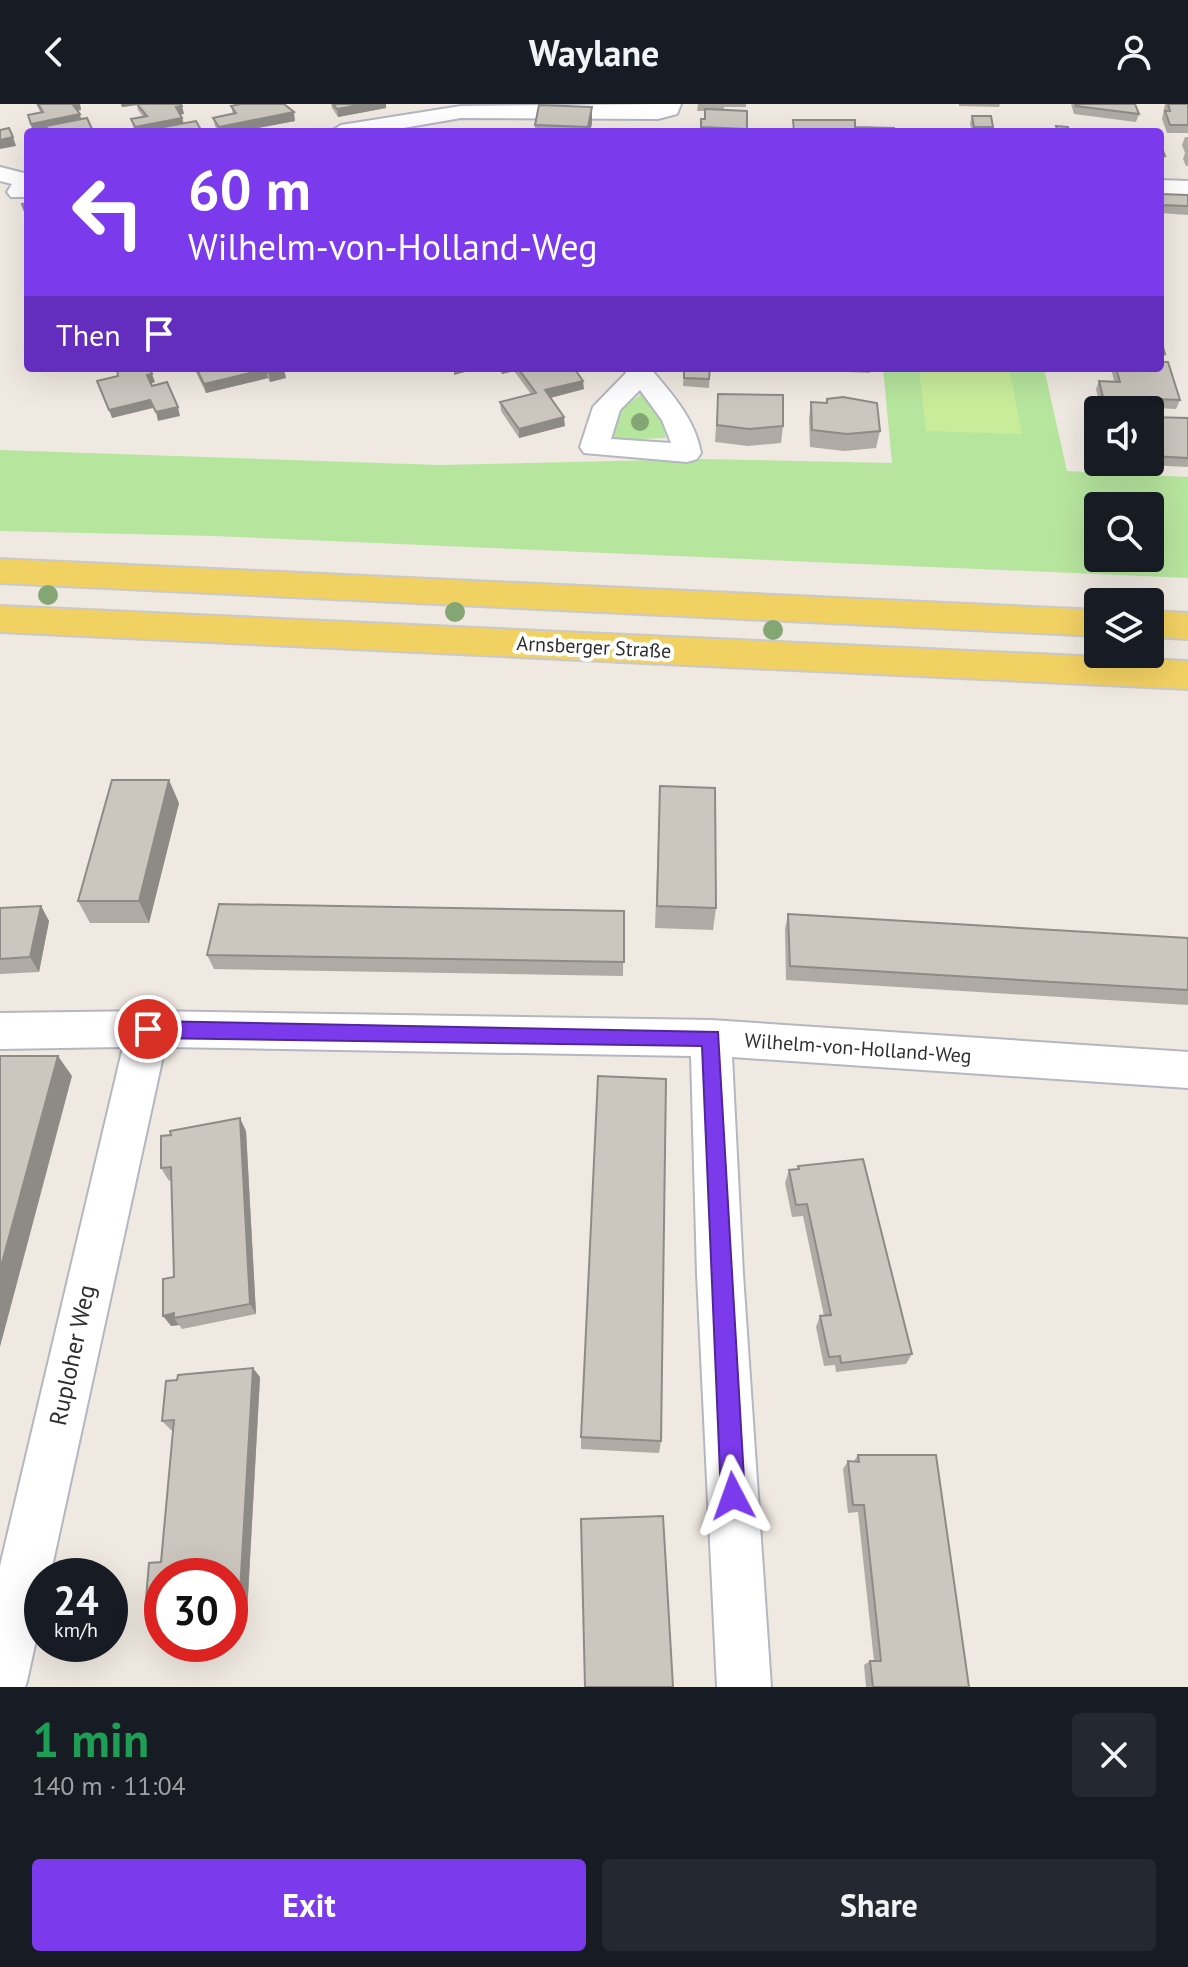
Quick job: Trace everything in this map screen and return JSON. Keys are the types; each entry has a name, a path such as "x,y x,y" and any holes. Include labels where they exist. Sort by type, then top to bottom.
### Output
{"main road":[{"path":"0,571 1084,622"},
{"name":"Arnsberger Straße","path":"0,619 1188,675"},
{"path":"1164,625 1188,626"}],"street":[{"path":"364,128 427,117 520,110 616,109 658,113 669,109 670,104"},
{"path":"0,174 22,179 24,185 16,194"},
{"path":"1164,187 1188,188"},
{"name":"Wilhelm-von-Holland-Weg","path":"0,1031 148,1029 711,1038 1188,1070"},
{"name":"Ruploher Weg","path":"0,1681 148,1029"},
{"path":"711,1038 720,1274 744,1687"}],"green space":[{"path":"883,372 1045,372 1067,471 1084,472 1084,476 1188,477 1188,578 214,536 0,531 0,450 440,465 702,459 892,463"},
{"path":"919,372 1010,372 1022,434 926,431"},
{"path":"642,394 657,407 666,438 613,440 620,410"}],"building":[{"path":"38,104 72,104 80,114 31,124 28,115 43,112"},
{"path":"137,104 181,104 176,107 182,118 135,127 131,119 147,116"},
{"path":"284,104 294,112 219,127 213,118 236,113 231,106"},
{"path":"333,104 364,104 337,109"},
{"path":"1135,104 1139,114 1076,106"},
{"path":"1168,104 1188,104 1188,125 1170,125 1165,111 1170,111"},
{"path":"539,105 592,107 588,127 535,125"},
{"path":"705,109 747,111 747,128 701,127 701,119 705,119"},
{"path":"972,116 991,116 993,127 974,127"},
{"path":"87,118 92,128 47,128 46,126"},
{"path":"793,120 855,120 855,127 894,128 794,128"},
{"path":"196,121 200,128 158,128"},
{"path":"9,128 13,137 0,140 0,130"},
{"path":"1164,194 1188,195 1188,206 1164,205"},
{"path":"1164,362 1168,362 1180,400 1164,399 1164,396 1103,396 1099,381 1120,382 1117,372 1164,372"},
{"path":"118,372 151,372 147,375 152,386 167,382 178,407 156,412 150,400 109,410 97,381 118,376"},
{"path":"198,372 254,372 204,384"},
{"path":"521,372 577,372 583,381 545,390 564,417 519,429 500,402 536,393"},
{"path":"684,372 710,372 709,379 684,378"},
{"path":"718,394 783,395 783,426 749,429 717,425"},
{"path":"843,397 877,403 880,431 847,434 812,430 811,402 827,403 827,399"},
{"path":"1164,417 1188,418 1188,458 1164,457"},
{"path":"112,780 169,780 139,901 78,901"},
{"path":"660,786 715,788 716,908 657,906"},
{"path":"219,904 624,911 624,962 207,955"},
{"path":"41,906 30,957 0,959 0,908"},
{"path":"788,914 1188,938 1188,990 790,966"},
{"path":"0,1056 58,1056 0,1270"},
{"path":"598,1076 666,1079 661,1441 581,1437"},
{"path":"240,1118 250,1304 174,1318 174,1313 163,1316 163,1279 174,1277 171,1167 161,1168 161,1136 171,1135 170,1131"},
{"path":"863,1159 912,1354 841,1363 840,1356 829,1357 820,1316 831,1315 807,1204 796,1205 789,1170 799,1169 798,1166"},
{"path":"253,1368 242,1558 161,1558 174,1420 162,1421 166,1381 177,1380 178,1375"},
{"path":"858,1455 936,1455 969,1687 873,1687 870,1661 881,1661 864,1505 853,1505 848,1461 859,1462"},
{"path":"663,1516 673,1687 585,1687 581,1519"}],"route":[{"path":"148,1029 711,1038 733,1496"}]}
